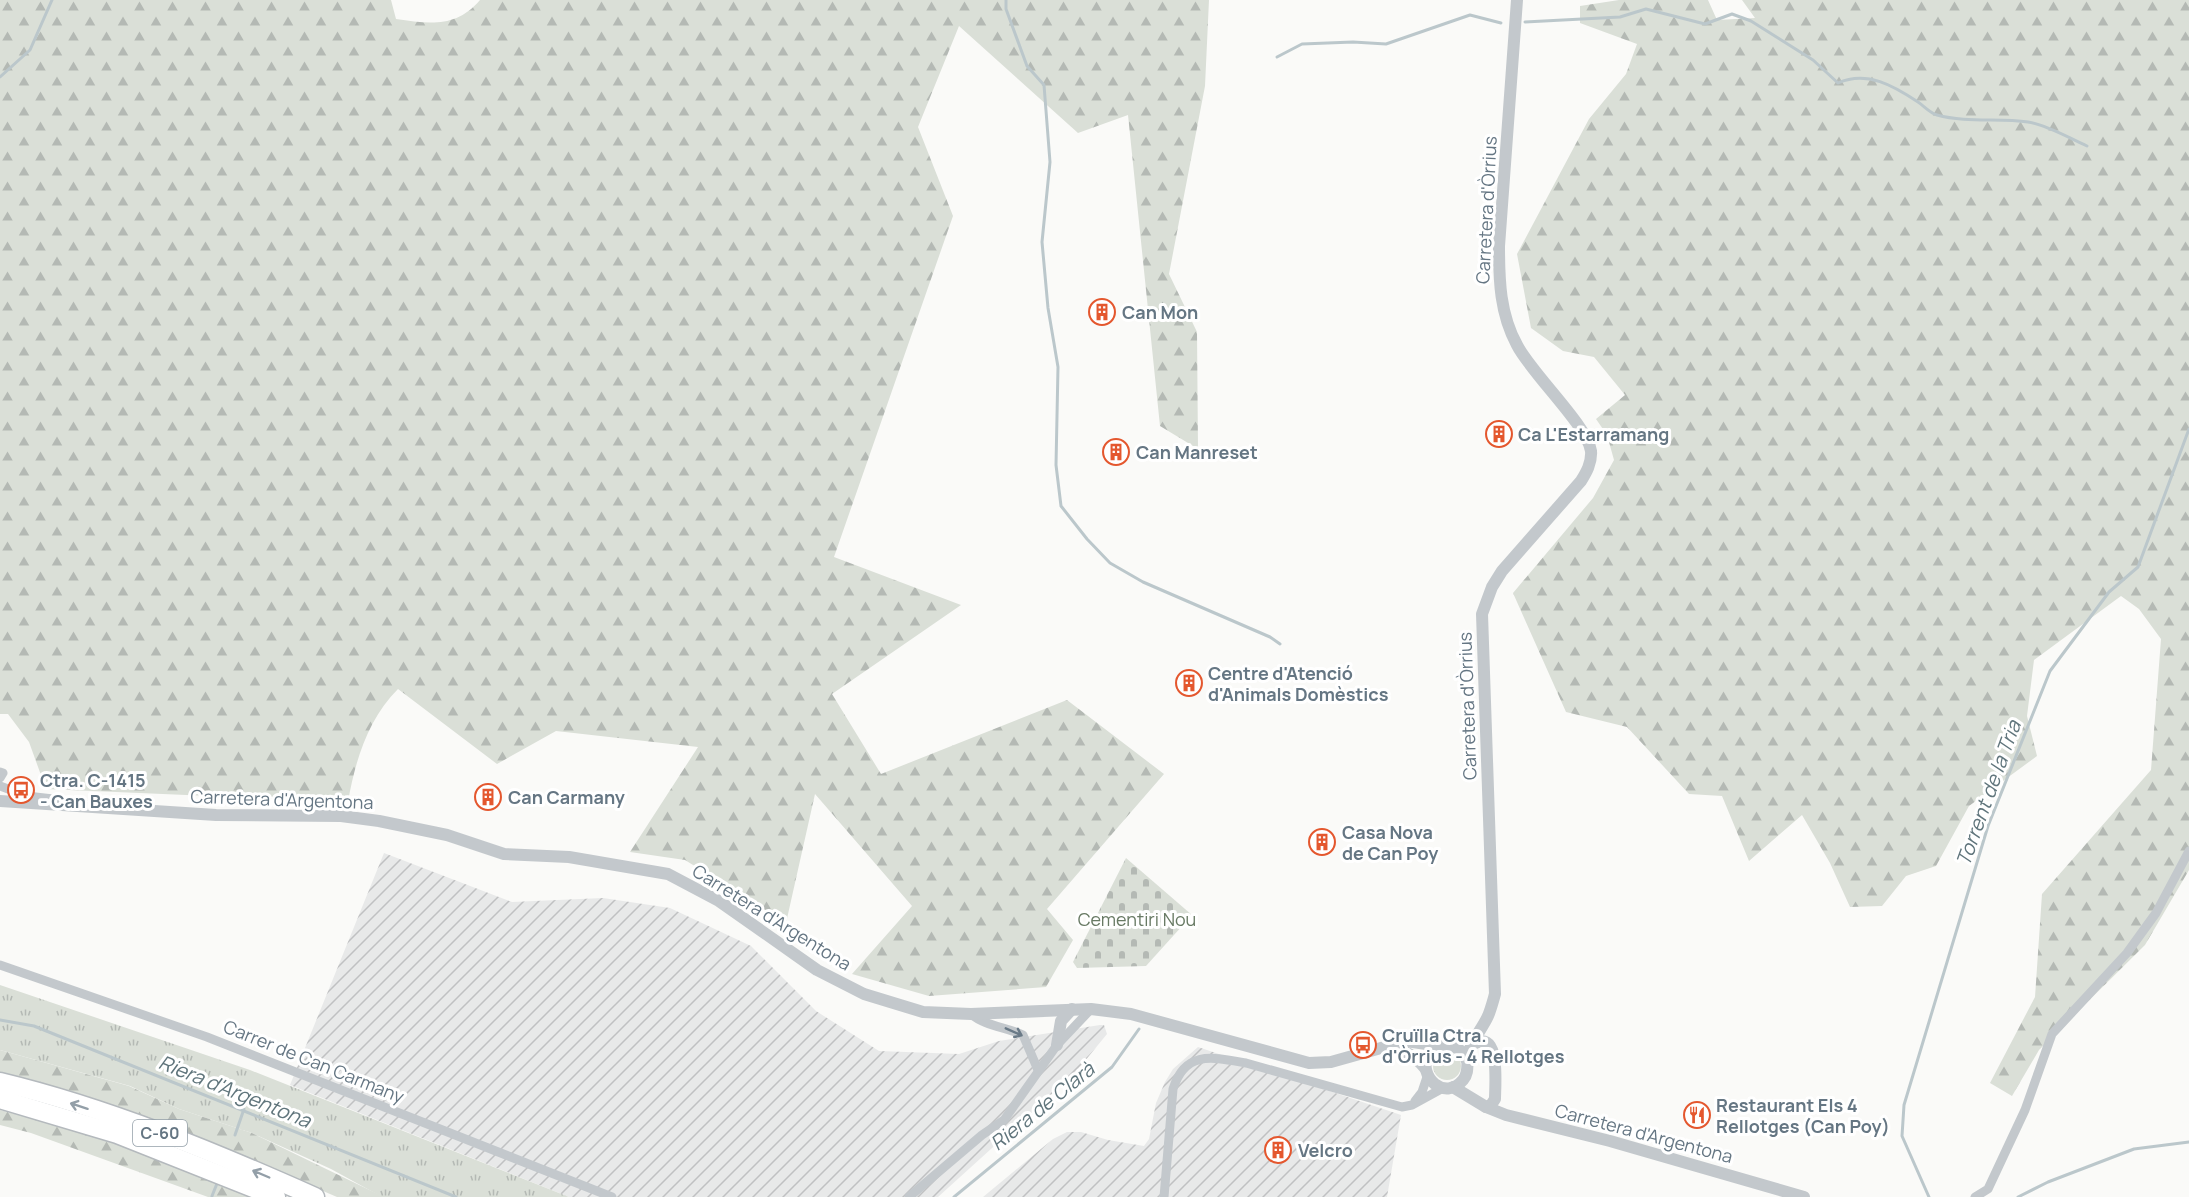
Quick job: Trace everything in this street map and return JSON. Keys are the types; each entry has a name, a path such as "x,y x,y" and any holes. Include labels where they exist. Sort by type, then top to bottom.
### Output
{"highway":[{"name":"C-60","path":"0,1083 161,1134 315,1197"},
{"name":"C-60","path":"0,1099 117,1134 276,1197"}],"street":[{"name":"Carretera d'Òrrius","path":"1467,1069 1468,1054 1489,1015 1495,994 1482,614 1492,587 1502,572 1581,482 1587,472 1591,452 1580,430 1526,361 1516,344 1503,311 1499,282 1499,246 1517,0"},
{"path":"0,772 3,773 0,778"},
{"path":"0,786 27,795 62,800 72,807"},
{"name":"Carretera d'Argentona","path":"0,801 245,816 341,816 379,820 447,835 504,854 569,857 668,874 719,901 817,970 864,994 923,1012 971,1014 1091,1008 1131,1014 1309,1063 1331,1062 1386,1048"},
{"path":"1975,1197 1988,1189 2025,1110 2052,1034 2127,952 2156,913 2189,851"},
{"name":"Carrer de Can Carmany","path":"0,965 207,1037 612,1197"},
{"path":"909,1197 1004,1120 1057,1045 1091,1008"},
{"path":"1057,1045 1061,1021 1072,1009"},
{"path":"971,1014 980,1021 1009,1028 1023,1035 1038,1070"},
{"path":"1386,1048 1406,1041 1446,1046 1463,1052 1481,1104 1491,1105 1495,1099 1493,1050 1488,1043 1474,1041 1446,1046 1428,1054 1422,1092 1412,1105"},
{"path":"1386,1048 1406,1051 1415,1057 1426,1073 1448,1087"},
{"path":"1164,1197 1173,1089 1178,1072 1195,1059 1222,1059 1246,1064 1383,1104 1402,1107 1412,1105 1461,1082 1467,1069"},
{"name":"Carretera d'Argentona","path":"1448,1087 1481,1104 1804,1197"}],"shaded area":[{"path":"384,853 512,902 603,898 670,908 751,946 816,1011 879,1051 959,1054 999,1041 1100,1025 1104,1025 1107,1034 1075,1073 938,1197 569,1197 290,1085"},
{"path":"1198,1047 1401,1115 1387,1197 983,1197 1053,1139 1067,1132 1081,1132 1108,1140 1144,1146 1149,1139 1156,1103 1165,1082 1173,1069"}],"green space":[{"path":"0,0 391,0 396,19 431,23 452,20 471,9 480,0 1209,0 1205,86 1169,274 1197,332 1198,449 1160,426 1128,115 1078,133 959,26 918,127 953,216 834,557 961,605 832,694 881,774 1067,700 1164,774 1047,909 1073,940 1046,987 929,996 852,974 912,906 815,794 786,923 685,860 630,852 698,747 556,731 497,764 398,689 379,714 364,741 348,802 46,789 29,742 8,714 0,714"},
{"path":"1619,0 1708,0 1717,20 1755,18 1742,0 2189,0 2189,870 2145,945 2039,1050 2012,1096 1990,1083 2035,997 2042,894 2151,770 2161,639 2139,609 2121,596 2034,660 2027,716 2037,756 1969,806 1936,866 1906,876 1882,906 1850,907 1830,863 1802,815 1749,861 1722,796 1689,794 1627,727 1566,712 1513,593 1593,498 1614,460 1607,435 1596,419 1625,395 1594,357 1563,351 1531,328 1517,254 1589,119 1626,74 1637,44 1580,23 1580,6"},
{"name":"Cementiri Nou","path":"1126,858 1192,915 1146,966 1077,968 1073,962"},
{"path":"0,985 250,1070 569,1197 382,1197 331,1169 252,1133 179,1109 130,1086 0,1050"},
{"path":"0,1050 129,1086 179,1109 252,1133 384,1197 337,1197 197,1137 115,1107 0,1073"},
{"path":"1447,1052 1457,1056 1461,1066 1457,1076 1447,1080 1437,1076 1433,1066 1437,1056"},
{"path":"0,1110 129,1148 254,1197 208,1197 31,1133 0,1125"}],"waterway":[{"path":"0,77 30,50 52,0"},
{"path":"1006,0 1006,9 1027,66 1044,85 1050,162 1042,242 1048,308 1058,367 1056,465 1061,506 1110,563 1143,582 1270,637 1280,644"},
{"path":"1525,22 1620,17 1646,9 1705,24 1732,14 1751,21 1813,60 1838,83 1849,79 1870,79 1899,90 1937,115 1959,119 2028,122 2050,129 2087,146"},
{"path":"1277,57 1302,44 1353,42 1386,44 1470,15 1501,23"},
{"name":"Torrent de la Tria","path":"1929,1197 1902,1136 1904,1105 1988,826 2050,671 2109,592 2138,567 2189,429"},
{"name":"Riera d'Argentona","path":"0,1020 34,1026 456,1197"},
{"name":"Riera de Clarà","path":"954,1197 1112,1067 1139,1029"},
{"path":"235,1135 244,1109"},
{"path":"2018,1197 2048,1182 2134,1149 2189,1142"},
{"path":"212,1196 218,1181"}],"place":[{"name":"Can Mon","path":"1102,312"},
{"name":"Ca L'Estarramang","path":"1499,434"},
{"name":"Can Manreset","path":"1116,452"},
{"name":"Centre d'Atenció d'Animals Domèstics","path":"1189,683"},
{"name":"Ctra. C-1415 - Can Bauxes","path":"21,790"},
{"name":"Can Carmany","path":"488,797"},
{"name":"Casa Nova de Can Poy","path":"1322,842"},
{"name":"Cruïlla Ctra. d'Òrrius - 4 Rellotges","path":"1363,1045"},
{"name":"Restaurant Els 4 Rellotges (Can Poy)","path":"1697,1115"},
{"name":"Velcro","path":"1278,1150"}]}
